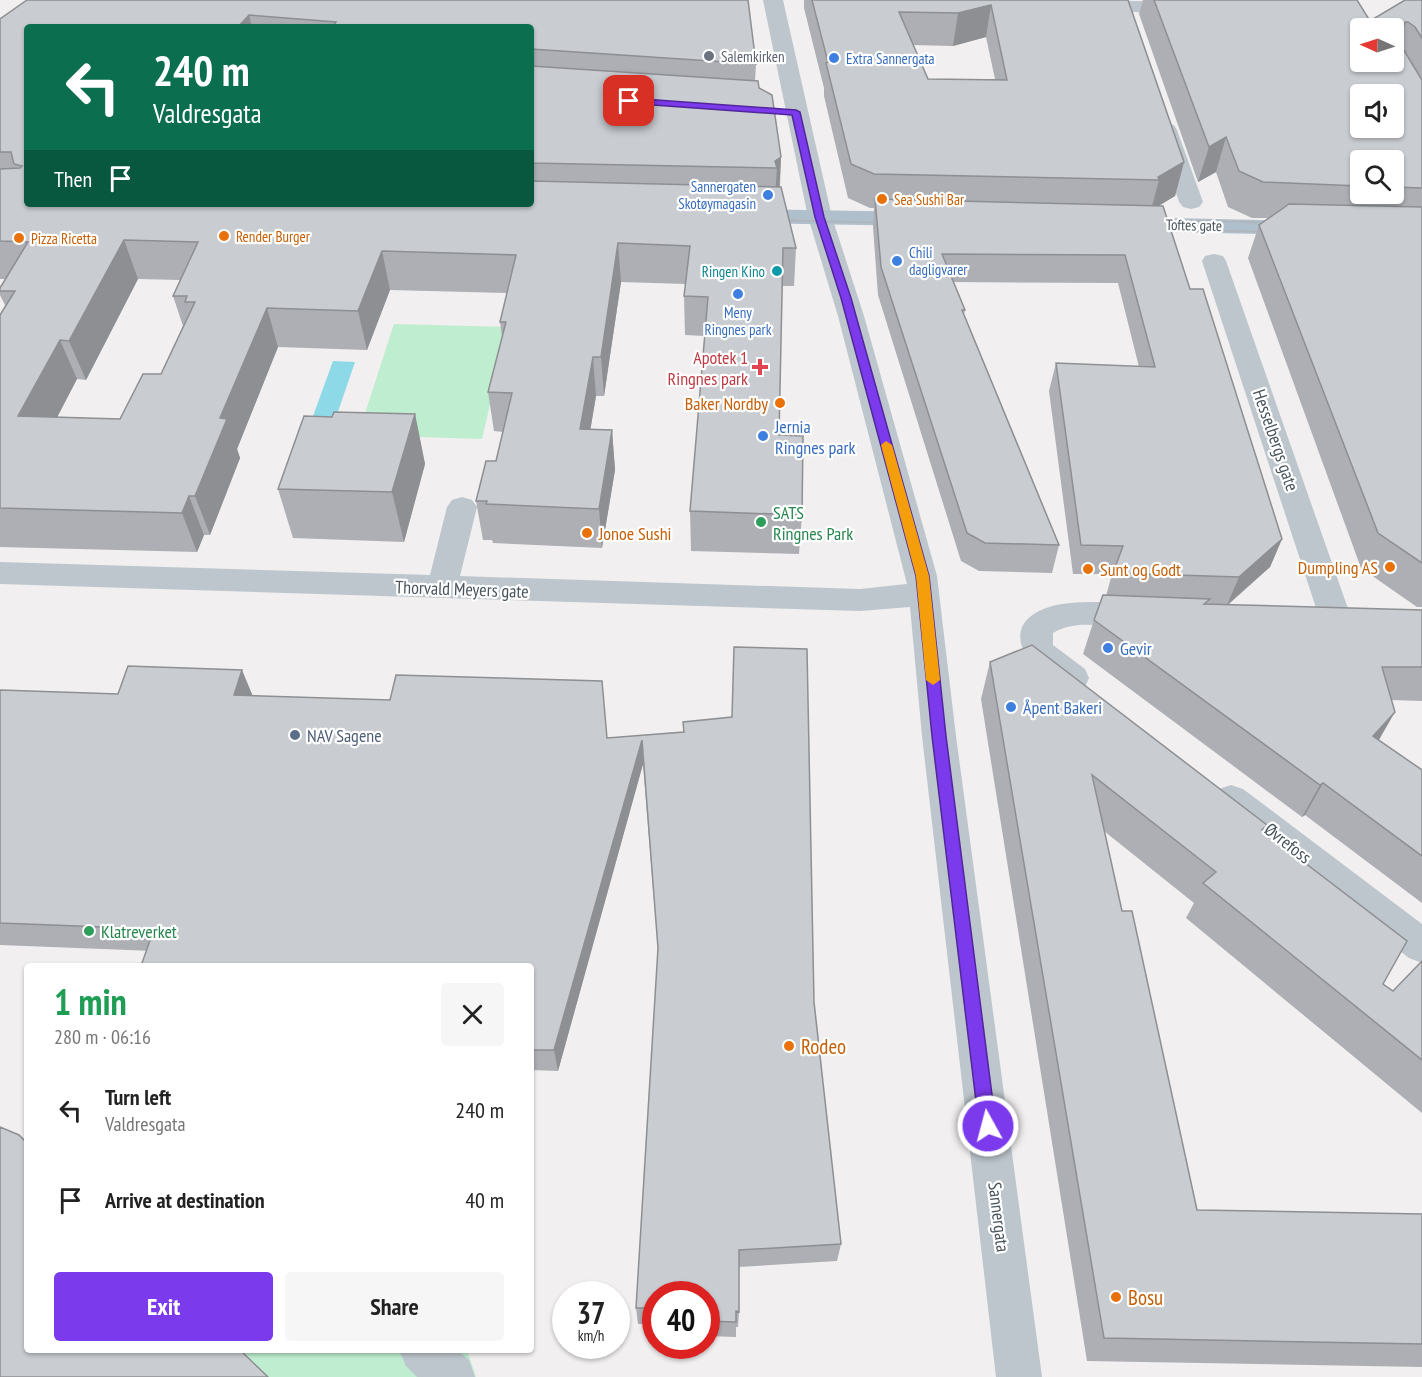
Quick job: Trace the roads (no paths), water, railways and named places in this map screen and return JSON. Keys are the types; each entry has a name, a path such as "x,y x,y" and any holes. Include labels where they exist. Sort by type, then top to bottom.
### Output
{"main road":[{"path":"721,215 942,220"},
{"name":"Toftes gate","path":"1106,223 1324,228"}],"street":[{"name":"Sannergata","path":"773,0 785,112 830,245 917,554 924,594 939,736 1019,1377"},
{"path":"787,0 794,0"},
{"path":"1063,5 1207,8"},
{"path":"1124,6 1132,30"},
{"path":"1161,116 1191,202"},
{"name":"Hesselbergs gate","path":"1214,261 1348,620 1300,621"},
{"path":"442,588 462,507"},
{"name":"Thorvald Meyers gate","path":"0,573 860,600 924,594"},
{"path":"1096,695 1039,652 1035,638 1038,629 1046,620 1064,614 1174,618"},
{"name":"Øvrefoss","path":"1208,781 1422,946"},
{"path":"425,1353 452,1377"}],"water":[{"path":"333,361 355,362 333,426 308,430"}],"tram line":[{"path":"774,220 891,223"},
{"path":"1173,220 1278,223"},
{"path":"1155,229 1272,232"}],"place":[{"name":"Salemkirken","path":"709,56"},
{"name":"Extra Sannergata","path":"834,58"},
{"name":"Sannergaten Skotøymagasin","path":"768,195"},
{"name":"Sea Sushi Bar","path":"882,199"},
{"name":"Render Burger","path":"224,236"},
{"name":"Pizza Ricetta","path":"19,238"},
{"name":"Chili dagligvarer","path":"897,261"},
{"name":"Ringen Kino","path":"777,271"},
{"name":"Meny Ringnes park","path":"738,294"},
{"name":"Apotek 1 Ringnes park","path":"760,367"},
{"name":"Baker Nordby","path":"780,403"},
{"name":"Jernia Ringnes park","path":"763,436"},
{"name":"SATS Ringnes Park","path":"761,522"},
{"name":"Jonoe Sushi","path":"587,533"},
{"name":"Dumpling AS","path":"1390,567"},
{"name":"Sunt og Godt","path":"1088,569"},
{"name":"Gevir","path":"1108,648"},
{"name":"Åpent Bakeri","path":"1011,707"},
{"name":"NAV Sagene","path":"295,735"},
{"name":"Klatreverket","path":"89,931"},
{"name":"Rodeo","path":"789,1046"},
{"name":"Bosu","path":"1116,1297"}]}
